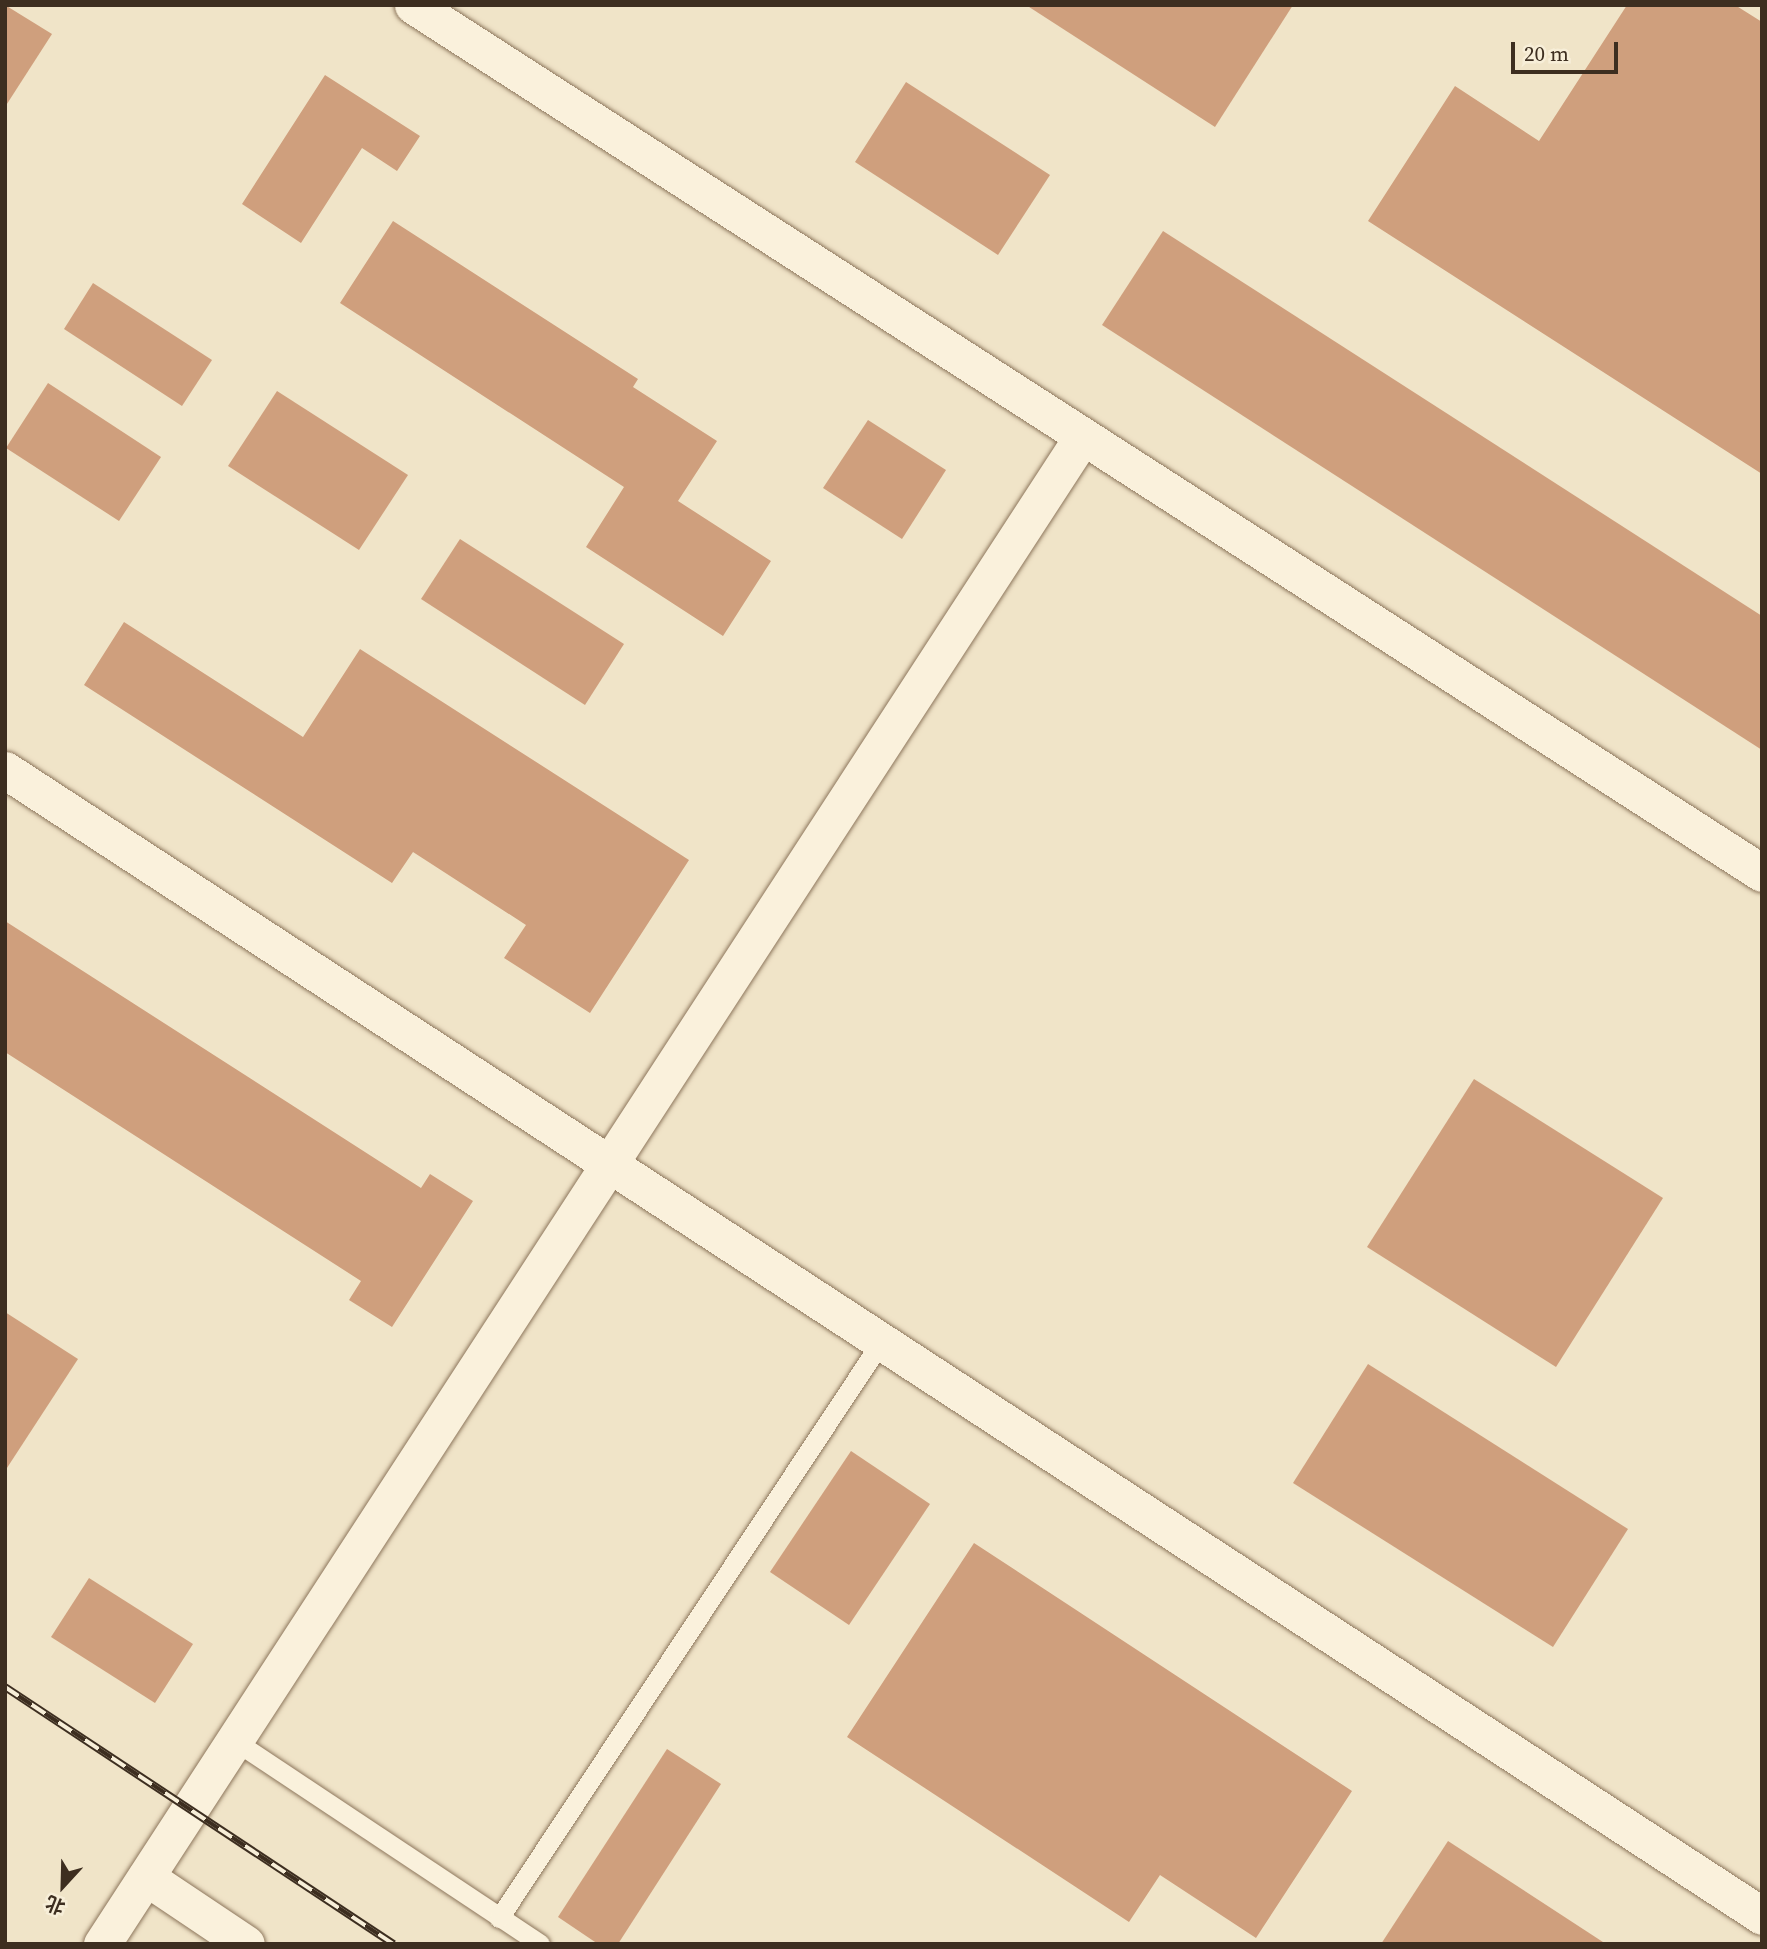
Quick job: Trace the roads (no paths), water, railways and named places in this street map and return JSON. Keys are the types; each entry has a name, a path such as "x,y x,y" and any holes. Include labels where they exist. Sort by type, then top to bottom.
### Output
{"street":[{"path":"413,5 1762,873"},
{"path":"102,1944 1082,437"},
{"path":"5,770 1762,1916"},
{"path":"146,1877 246,1944"}],"lane":[{"path":"499,1918 881,1342"},
{"path":"235,1741 540,1944"}],"railway":[{"path":"5,1687 394,1944"}]}
